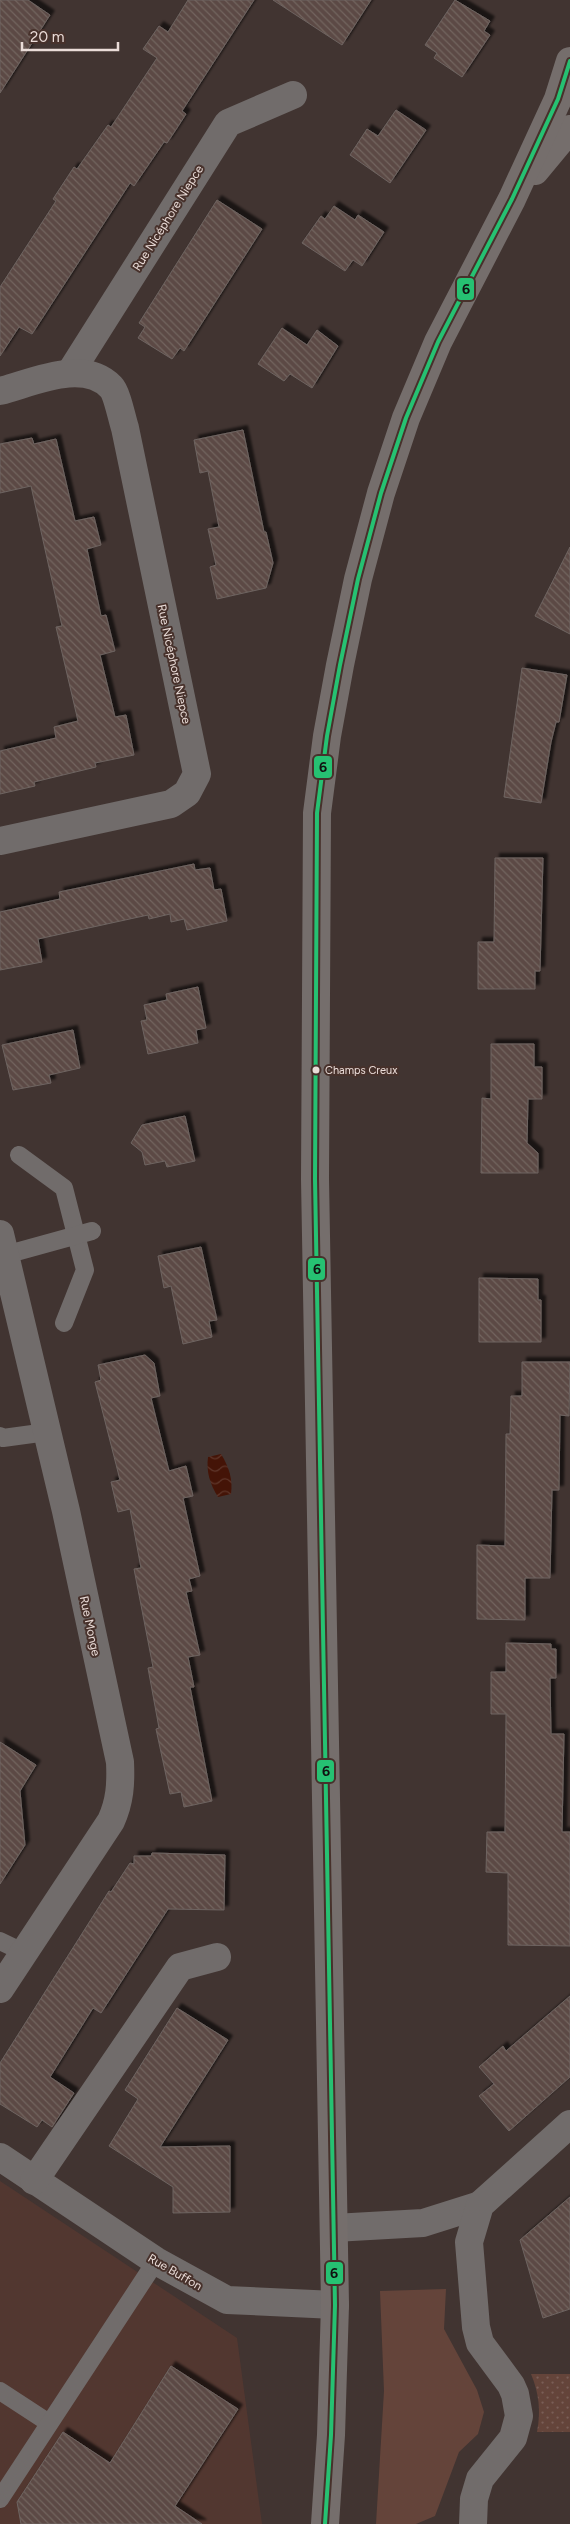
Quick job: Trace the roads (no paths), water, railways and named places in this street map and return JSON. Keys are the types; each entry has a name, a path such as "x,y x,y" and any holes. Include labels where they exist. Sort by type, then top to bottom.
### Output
{"main road":[{"path":"325,2524 331,2435 335,2305 315,1179 317,813 327,736 358,579 381,494 406,418 438,342 512,199 558,99 570,61"},
{"path":"512,199 570,129"}],"street":[{"name":"Rue Nicéphore Niepce","path":"70,373 228,123 293,95"},
{"name":"Rue Nicéphore Niepce","path":"0,392 70,373 93,376 112,388 125,428 197,774 187,793 171,804 0,841"},
{"name":"Rue Monge","path":"0,1989 111,1821 120,1795 120,1762 47,1432 3,1245"},
{"path":"34,2180 180,1967 217,1957"},
{"path":"334,2228 423,2222 480,2204 570,2124"},
{"name":"Rue Buffon","path":"0,2157 156,2261 226,2300 335,2305"},
{"path":"473,2524 474,2499 480,2480 513,2438 518,2416 516,2394 502,2370 490,2358 480,2343 476,2327 469,2242 480,2204"}],"lane":[{"path":"20,1155 64,1188 84,1234 85,1270 64,1322"},
{"path":"3,1245 84,1234"},
{"path":"0,1436 3,1438 47,1432"},
{"path":"0,1941 25,1953"},
{"path":"2,2490 49,2423 156,2261"},
{"path":"0,2391 49,2423"}],"water":[{"path":"221,1454 230,1473 231,1494 218,1497 209,1478 208,1457"}],"place":[{"name":"Champs Creux","path":"316,1070"}]}
